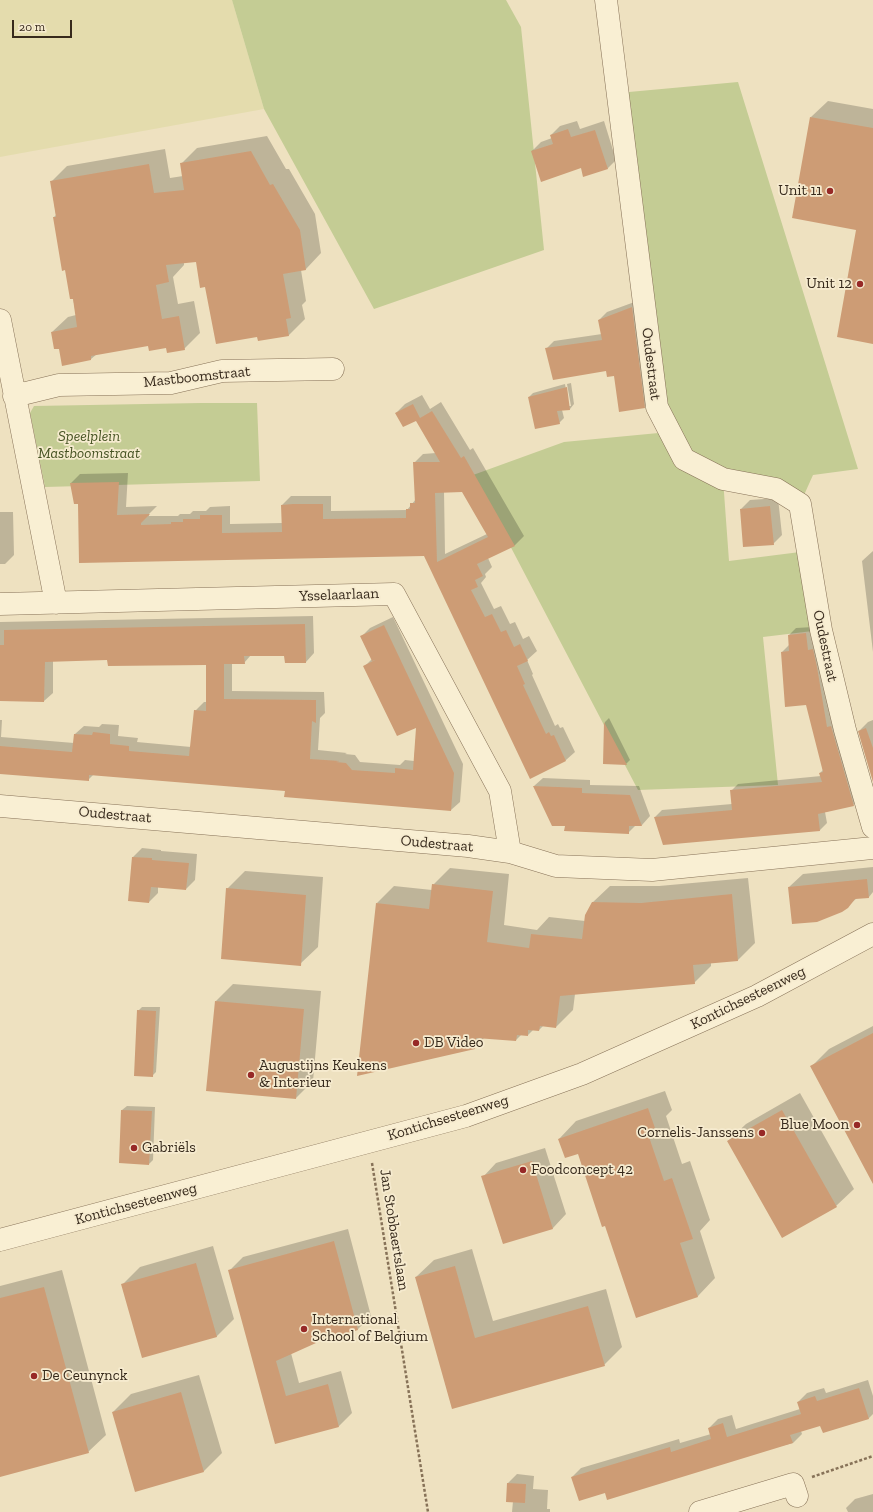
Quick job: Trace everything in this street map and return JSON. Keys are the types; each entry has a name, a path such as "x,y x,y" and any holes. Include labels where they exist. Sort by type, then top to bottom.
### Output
{"street":[{"name":"Oudestraat","path":"606,0 656,407 684,459 723,479 776,489 800,504 821,630 844,730 873,827"},
{"path":"0,320 56,603"},
{"name":"Mastboomstraat","path":"14,396 59,385 171,383 222,371 332,369"},
{"name":"Ysselaarlaan","path":"0,604 394,594 500,792 510,852"},
{"name":"Oudestraat","path":"0,806 468,846 510,852 556,866 652,870 873,848"},
{"name":"Kontichsesteenweg","path":"0,1240 466,1116 582,1074 757,996 873,934"},
{"path":"700,1512 795,1490"}],"path":[{"name":"Jan Stobbaertslaan","path":"366,1142 371,1157 428,1512"},
{"path":"795,1490 873,1456"}],"shaded area":[{"path":"0,0 232,0 264,109 0,157"}],"green space":[{"path":"232,0 506,0 521,27 544,250 374,309 264,109"},
{"path":"738,82 858,469 813,475 800,504 723,479 729,561 808,551 821,630 763,637 778,785 638,790 473,475 564,442 669,432 618,93"},
{"name":"Speelplein Mastboomstraat","path":"257,403 260,481 45,487 30,413 34,406"}],"building":[{"path":"810,117 873,128 873,344 837,337 856,230 792,218"},
{"path":"568,129 571,137 595,130 608,169 583,177 581,168 541,182 531,151 553,144 550,135"},
{"path":"251,151 270,185 273,184 300,230 306,270 283,274 291,318 286,319 289,336 258,341 257,337 216,344 205,287 200,288 196,262 166,265 169,282 156,285 162,319 179,316 185,350 167,353 166,348 149,351 148,346 91,356 91,360 62,366 59,349 54,349 51,332 77,327 73,299 70,299 65,270 62,271 53,217 56,217 50,181 149,164 154,193 184,190 180,163"},
{"path":"632,307 645,408 619,412 614,376 607,377 606,371 553,380 545,348 602,340 598,320"},
{"path":"567,387 570,410 557,411 560,424 535,429 528,397"},
{"path":"413,404 420,418 432,411 461,458 464,456 515,546 477,564 483,576 475,580 478,587 471,590 485,617 492,614 501,632 506,630 514,647 520,644 528,661 517,666 525,684 523,685 546,734 549,732 551,736 554,735 566,761 530,779 424,556 79,563 78,504 74,504 70,483 119,482 117,515 150,514 141,523 141,525 183,522 183,519 200,519 200,515 222,515 222,533 282,532 281,505 293,504 323,504 323,519 406,518 406,509 410,509 410,503 415,503 413,462 440,462 416,421 403,427 395,413","holes":["462,492 488,537 437,562 435,493"]},
{"path":"770,506 774,545 743,547 740,509"},
{"path":"305,624 306,663 285,663 284,656 244,656 245,664 224,664 224,699 316,700 316,723 312,721 310,759 340,761 336,762 346,763 352,770 395,773 395,768 413,770 416,728 397,736 363,666 375,660 372,661 360,636 384,625 454,773 451,811 284,797 285,791 89,775 89,781 0,774 0,746 72,752 74,734 92,735 93,732 110,734 110,744 129,746 129,751 189,756 194,710 206,711 206,665 108,666 107,660 45,662 44,702 0,701 0,645 4,645 4,630"},
{"path":"806,633 808,650 813,649 827,727 831,726 854,806 818,814 820,831 663,845 654,817 732,810 730,790 822,782 819,773 823,772 806,705 785,707 781,652 789,651 788,635"},
{"path":"604,722 627,765 603,764"},
{"path":"866,728 873,748 873,782 858,731"},
{"path":"533,786 582,788 582,793 630,795 642,826 629,826 629,834 564,831 565,826 552,826"},
{"path":"132,857 189,863 186,890 151,887 149,903 128,901"},
{"path":"867,879 869,898 855,899 848,908 842,912 817,922 792,924 788,887"},
{"path":"432,884 493,891 487,942 529,948 531,934 582,939 585,915 592,902 641,903 732,894 738,961 693,965 695,984 560,996 556,1028 540,1026 539,1031 528,1030 528,1036 517,1035 516,1041 476,1038 475,1049 357,1076 376,903 429,909"},
{"path":"226,888 306,895 301,966 221,959"},
{"path":"215,1001 304,1009 296,1099 206,1091"},
{"path":"137,1010 156,1011 153,1077 134,1076"},
{"name":"Blue Moon","path":"873,1033 873,1184 810,1066"},
{"path":"648,1108 655,1128 647,1131 664,1181 672,1178 693,1239 680,1243 698,1297 636,1318 605,1226 602,1227 578,1154 565,1158 558,1139"},
{"path":"121,1110 152,1111 149,1165 119,1163"},
{"path":"782,1110 837,1207 782,1238 727,1141"},
{"path":"532,1161 553,1229 503,1244 481,1176"},
{"path":"334,1241 358,1330 315,1342 316,1343 276,1361 286,1396 328,1384 339,1427 275,1444 228,1270"},
{"path":"196,1263 217,1337 142,1358 121,1284"},
{"path":"455,1266 475,1338 588,1306 605,1366 452,1409 415,1277"},
{"name":"De Ceunynck","path":"44,1287 89,1453 0,1477 0,1298"},
{"path":"859,1388 869,1419 823,1433 820,1426 790,1435 793,1443 607,1500 605,1493 579,1501 571,1477 670,1447 671,1452 711,1439 708,1428 723,1423 727,1437 801,1414 797,1402 815,1396 817,1401"},
{"path":"181,1392 204,1472 135,1492 112,1412"},
{"path":"507,1483 526,1484 525,1503 506,1502"}],"place":[{"name":"Unit 11","path":"830,191"},
{"name":"Unit 12","path":"860,284"},
{"name":"DB Video","path":"416,1043"},
{"name":"Augustijns Keukens & Interieur","path":"251,1075"},
{"name":"Blue Moon","path":"857,1125"},
{"name":"Cornelis-Janssens","path":"762,1133"},
{"name":"Gabriëls","path":"134,1148"},
{"name":"Foodconcept 42","path":"523,1170"},
{"name":"International School of Belgium","path":"304,1329"},
{"name":"De Ceunynck","path":"34,1376"}]}
